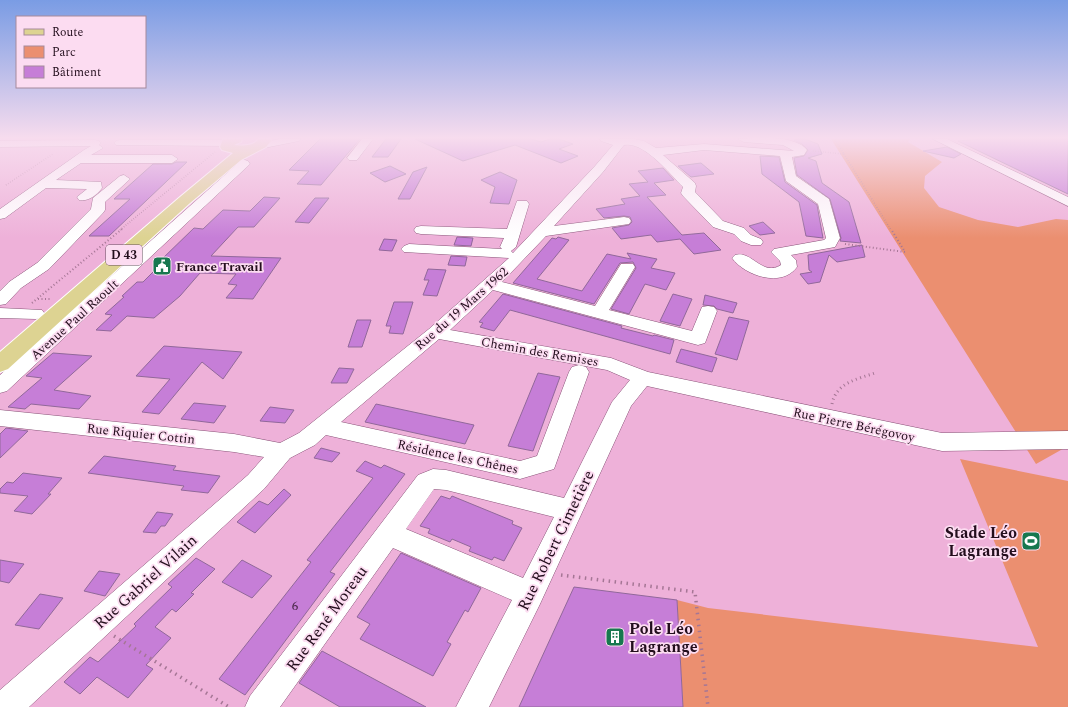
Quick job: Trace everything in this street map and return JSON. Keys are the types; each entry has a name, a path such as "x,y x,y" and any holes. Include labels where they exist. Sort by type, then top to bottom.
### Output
{"main road":[{"name":"D 43","path":"0,364 37,314 64,307 203,172"},
{"name":"D 43","path":"0,345 205,172"}],"street":[{"path":"0,215 6,206 60,172"},
{"name":"Avenue Paul Raoult","path":"0,386 235,172"},
{"name":"Rue du 19 Mars 1962","path":"282,452 306,438 321,426 435,332 496,279 542,232 589,172"},
{"path":"675,172 690,186 688,193 718,224 739,230 746,238 756,242"},
{"path":"740,258 751,268 760,272 782,272 789,267 788,260 779,252 815,248 830,244 833,238 824,202 790,178 789,172"},
{"path":"1007,172 1068,202"},
{"path":"0,300 15,286 43,266 98,210 98,202 124,179"},
{"path":"42,184 96,185 96,188 84,196"},
{"path":"522,204 506,254 496,279 599,313 698,339 708,311"},
{"path":"542,232 624,221"},
{"path":"421,230 512,234"},
{"path":"409,249 506,254"},
{"path":"599,313 628,267"},
{"path":"0,312 37,314"},
{"name":"Chemin des Remises","path":"435,332 611,364 643,378"},
{"name":"Résidence les Chênes","path":"321,426 520,470 546,463 579,372"},
{"name":"Rue Pierre Bérégovoy","path":"643,378 833,420 942,442 1068,440"},
{"name":"Rue Robert Cimetière","path":"472,707 530,594 622,402 643,378"},
{"name":"Rue Riquier Cottin","path":"0,418 234,443 282,452"},
{"name":"Rue Gabriel Vilain","path":"5,707 256,482 282,452"},
{"name":"Rue René Moreau","path":"265,706 426,482 434,479 446,480 570,510"},
{"path":"388,534 530,594"}],"path":[{"path":"6,184 25,172"},
{"path":"37,314 193,172"},
{"path":"831,242 905,252 855,172"},
{"path":"833,420 832,401 838,389 848,383 876,373"},
{"path":"561,575 695,592 708,707"},
{"path":"97,625 229,707"}],"green space":[{"path":"852,172 930,172 925,176 924,188 939,207 978,220 1018,227 1056,219 1068,220 1068,446 1036,464"},
{"name":"Stade Léo Lagrange","path":"960,459 1068,481 1068,707 683,707 677,600 708,608 1038,647"}],"building":[{"path":"144,172 176,172 109,236 89,236 130,199 114,199"},
{"path":"308,172 332,172 321,185 297,184"},
{"path":"402,172 406,174 385,182 370,173"},
{"path":"413,172 424,172 410,199 398,199"},
{"path":"500,172 517,180 509,204 490,203 495,187 481,180"},
{"path":"639,172 667,172 674,180 654,183 666,195 647,197 682,235 704,233 721,250 694,254 680,239 657,242 651,235 621,239 612,228 629,225 632,222 630,217 624,216 604,218 596,209 625,204 621,199 640,196 629,184 648,182"},
{"path":"685,172 712,172 714,174 691,177"},
{"path":"762,172 783,172 785,182 817,205 823,238 806,236 799,202 762,174"},
{"path":"796,172 819,172 822,183 849,202 861,243 840,241 841,238 830,199 797,175"},
{"path":"1022,172 1068,172 1068,194"},
{"path":"264,197 280,198 254,227 238,227 211,256 281,258 253,299 226,298 237,285 228,284 236,274 200,273 180,296 154,318 127,316 111,331 96,330 112,315 105,314 124,297 122,296 137,282 143,282 165,260 161,260 194,228 203,229 223,210 250,211"},
{"path":"315,198 329,198 309,223 295,222"},
{"path":"763,222 775,233 760,235 749,226"},
{"path":"457,237 473,238 471,246 454,245"},
{"path":"558,237 569,240 537,279 582,291 607,254 631,259 627,253 657,259 651,268 675,273 666,290 645,284 629,314 611,309 636,268 633,262 620,263 594,304 513,283 552,238 556,239"},
{"path":"384,239 397,240 392,251 379,250"},
{"path":"862,245 865,257 837,262 829,255 820,282 808,284 800,274 812,272 809,270 808,255"},
{"path":"451,256 467,257 465,266 448,265"},
{"path":"428,269 446,270 437,296 423,295 429,280 424,280"},
{"path":"503,294 622,326 621,328 674,340 670,354 510,310 494,331 480,327 483,323 479,322"},
{"path":"673,294 692,299 680,326 660,321"},
{"path":"705,295 737,303 733,313 717,309 714,306 703,305"},
{"path":"394,302 413,302 403,334 389,333 391,326 386,326"},
{"path":"729,317 749,321 737,360 715,354"},
{"path":"357,320 371,320 362,347 348,347"},
{"path":"164,346 242,352 223,379 202,362 159,414 142,412 170,379 136,376"},
{"path":"681,349 717,358 712,372 676,362"},
{"path":"53,353 92,356 54,390 91,396 79,409 31,404 25,409 8,407 42,378 26,376"},
{"path":"339,368 354,369 347,383 331,383"},
{"path":"538,373 560,377 533,451 508,446"},
{"path":"194,403 226,406 214,423 181,419"},
{"path":"376,404 474,425 465,444 365,422"},
{"path":"270,407 294,410 285,423 260,421"},
{"path":"6,428 28,431 0,458 0,434"},
{"path":"321,448 340,453 332,462 314,458"},
{"path":"104,456 176,466 173,470 220,476 208,493 181,490 184,486 88,473"},
{"path":"365,461 381,468 384,465 405,474 330,572 335,574 245,695 219,679 311,562 307,560 373,478 356,471"},
{"path":"23,473 62,478 48,494 51,494 32,514 14,511 28,496 0,493 0,489 7,482 13,483"},
{"path":"284,489 291,495 255,533 237,522 259,501 268,505"},
{"path":"441,496 450,499 452,496 513,521 512,524 522,528 504,561 494,557 492,560 469,551 471,547 452,539 450,542 428,533 430,529 420,526"},
{"path":"157,512 173,514 165,526 161,526 156,533 143,532"},
{"path":"401,553 481,588 468,612 465,610 447,642 451,644 433,676 360,639 370,624 357,617"},
{"path":"196,558 215,569 191,593 194,594 176,612 172,609 155,627 171,638 146,665 153,669 128,698 97,677 80,694 64,682 90,657 98,662 136,626 134,624 172,587 168,584"},
{"path":"0,560 24,564 9,583 0,581"},
{"path":"242,560 272,576 252,598 222,582"},
{"path":"99,571 120,574 105,596 84,591"},
{"name":"Pole Léo Lagrange","path":"574,587 677,600 683,707 519,707"},
{"path":"40,594 63,598 39,629 15,625"},
{"path":"322,651 426,707 340,707 299,683"}],"place":[{"name":"France Travail","path":"162,266"},
{"name":"Stade Léo Lagrange","path":"1031,541"},
{"name":"Pole Léo Lagrange","path":"615,637"}]}
